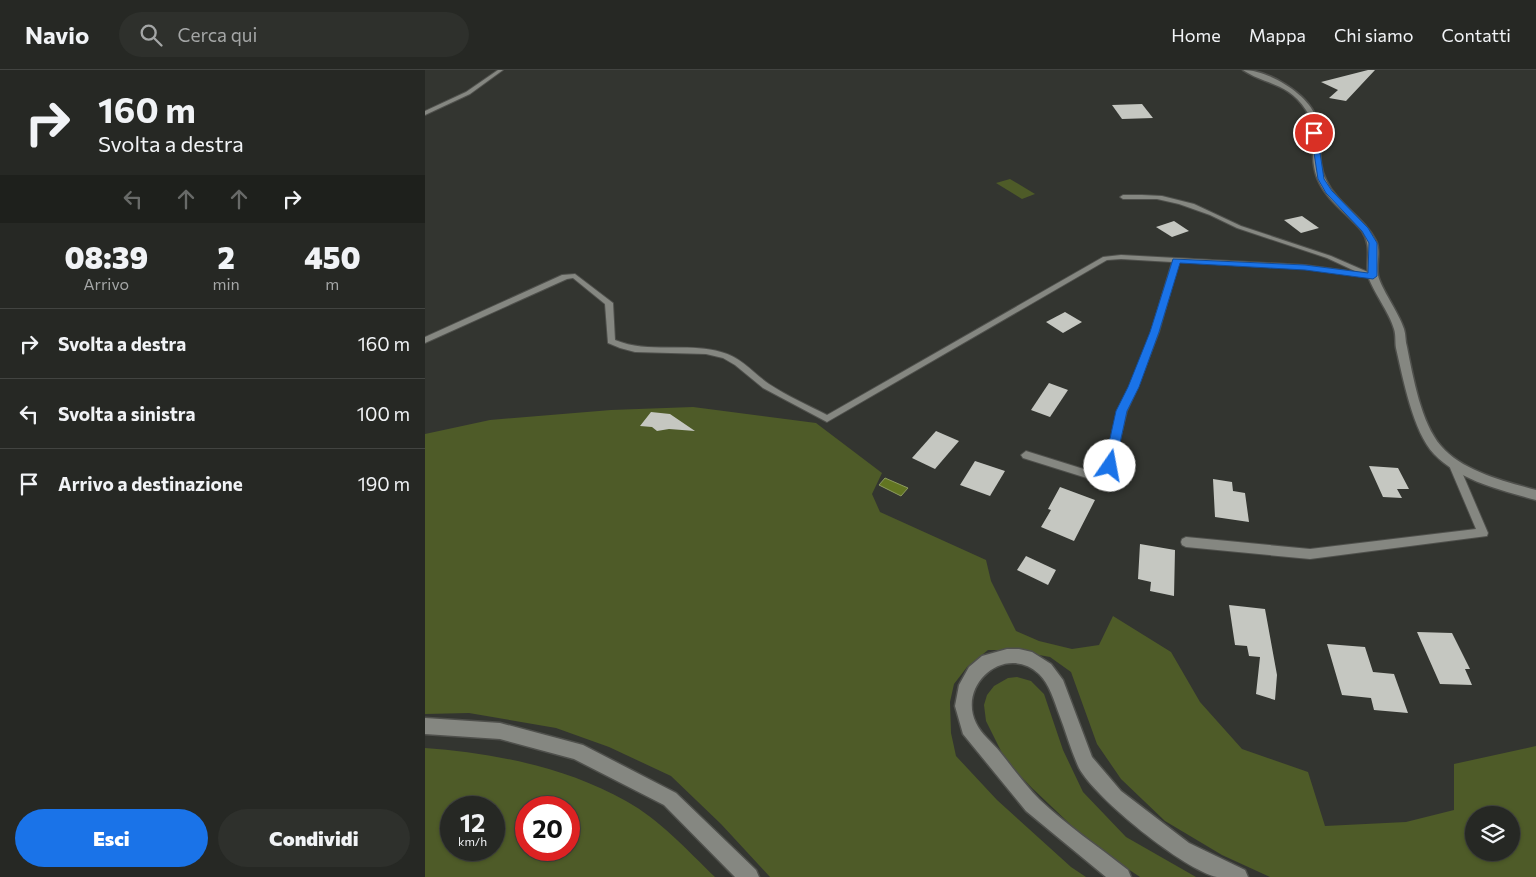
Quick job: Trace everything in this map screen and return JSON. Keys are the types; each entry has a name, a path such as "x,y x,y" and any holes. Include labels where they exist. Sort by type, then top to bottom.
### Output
{"street":[{"path":"1246,70 1280,82 1294,92 1308,108 1313,118 1317,162 1321,179 1329,192 1370,236 1373,243 1373,276 1387,300 1399,330 1401,346 1420,420 1437,450 1453,463 1487,481 1536,495"},
{"path":"1121,877 1032,805 969,728 963,706 965,691 975,672 988,661 1007,656 1019,656 1032,660 1045,669 1057,686 1086,762 1115,797 1182,850 1238,877"},
{"path":"425,726 500,731 577,751 670,799 749,877"}],"lane":[{"path":"425,113 468,92 501,70"},
{"path":"1123,197 1163,198 1189,206 1227,220 1239,227 1329,257 1373,276"},
{"path":"425,340 565,276 575,276 609,304 611,341 622,348 636,351 671,349 718,353 735,359 765,386 827,419 1105,258 1121,257 1305,267 1373,276"},
{"path":"1026,455 1089,474 1103,473 1110,466 1122,411 1155,332 1176,261"},
{"path":"1185,542 1309,554 1483,533 1453,463"}],"shaded area":[{"path":"1010,179 1035,194 1022,199 996,183"},
{"path":"693,407 816,423 882,473 872,494 880,512 986,560 991,581 1016,631 1039,641 1072,649 1099,645 1113,616 1171,652 1200,702 1242,749 1308,772 1325,826 1406,822 1454,810 1454,764 1536,746 1536,877 1270,877 1222,855 1165,821 1121,779 1097,744 1071,672 1050,657 1012,650 988,650 967,667 954,684 950,702 951,733 956,756 997,800 1071,867 1086,877 770,877 721,824 671,776 609,747 556,728 469,713 425,714 425,434 490,420 611,410"},
{"path":"885,478 908,488 901,496 879,485"},
{"path":"1017,677 1031,681 1044,694 1063,750 1083,792 1126,837 1196,877 1140,877 1092,845 1006,761 986,721 984,705 987,695 994,686 1008,678"},
{"path":"425,748 503,758 554,771 603,789 650,817 673,836 715,877 425,877"}],"building":[{"path":"1368,70 1375,70 1346,101 1329,98 1338,90 1321,82"},
{"path":"1142,104 1153,118 1122,119 1112,105"},
{"path":"1302,216 1319,228 1301,233 1284,220"},
{"path":"1174,221 1189,231 1172,237 1156,227"},
{"path":"1065,312 1082,322 1063,333 1046,322"},
{"path":"1049,383 1068,390 1050,417 1031,410"},
{"path":"651,412 670,414 695,431 669,429 657,431 652,427 640,426"},
{"path":"936,431 959,441 935,469 912,458"},
{"path":"975,461 1005,471 990,496 960,485"},
{"path":"1369,466 1398,468 1409,489 1397,489 1402,498 1383,497"},
{"path":"1213,479 1232,482 1233,491 1245,493 1249,522 1215,517"},
{"path":"1060,487 1095,500 1074,541 1041,527 1051,510 1048,509"},
{"path":"1140,544 1175,550 1174,596 1150,591 1151,582 1138,579"},
{"path":"1026,556 1056,570 1048,585 1017,570"},
{"path":"1229,605 1265,609 1277,675 1275,700 1256,694 1260,657 1249,656 1247,646 1235,645"},
{"path":"1417,632 1452,633 1470,669 1465,669 1472,685 1440,684"},
{"path":"1327,644 1365,647 1373,672 1394,674 1408,713 1374,710 1371,698 1342,695"}],"route":[{"path":"1110,466 1122,411 1155,332 1176,261 1305,267 1373,276 1373,243 1370,236 1329,192 1321,179 1314,133"}]}
